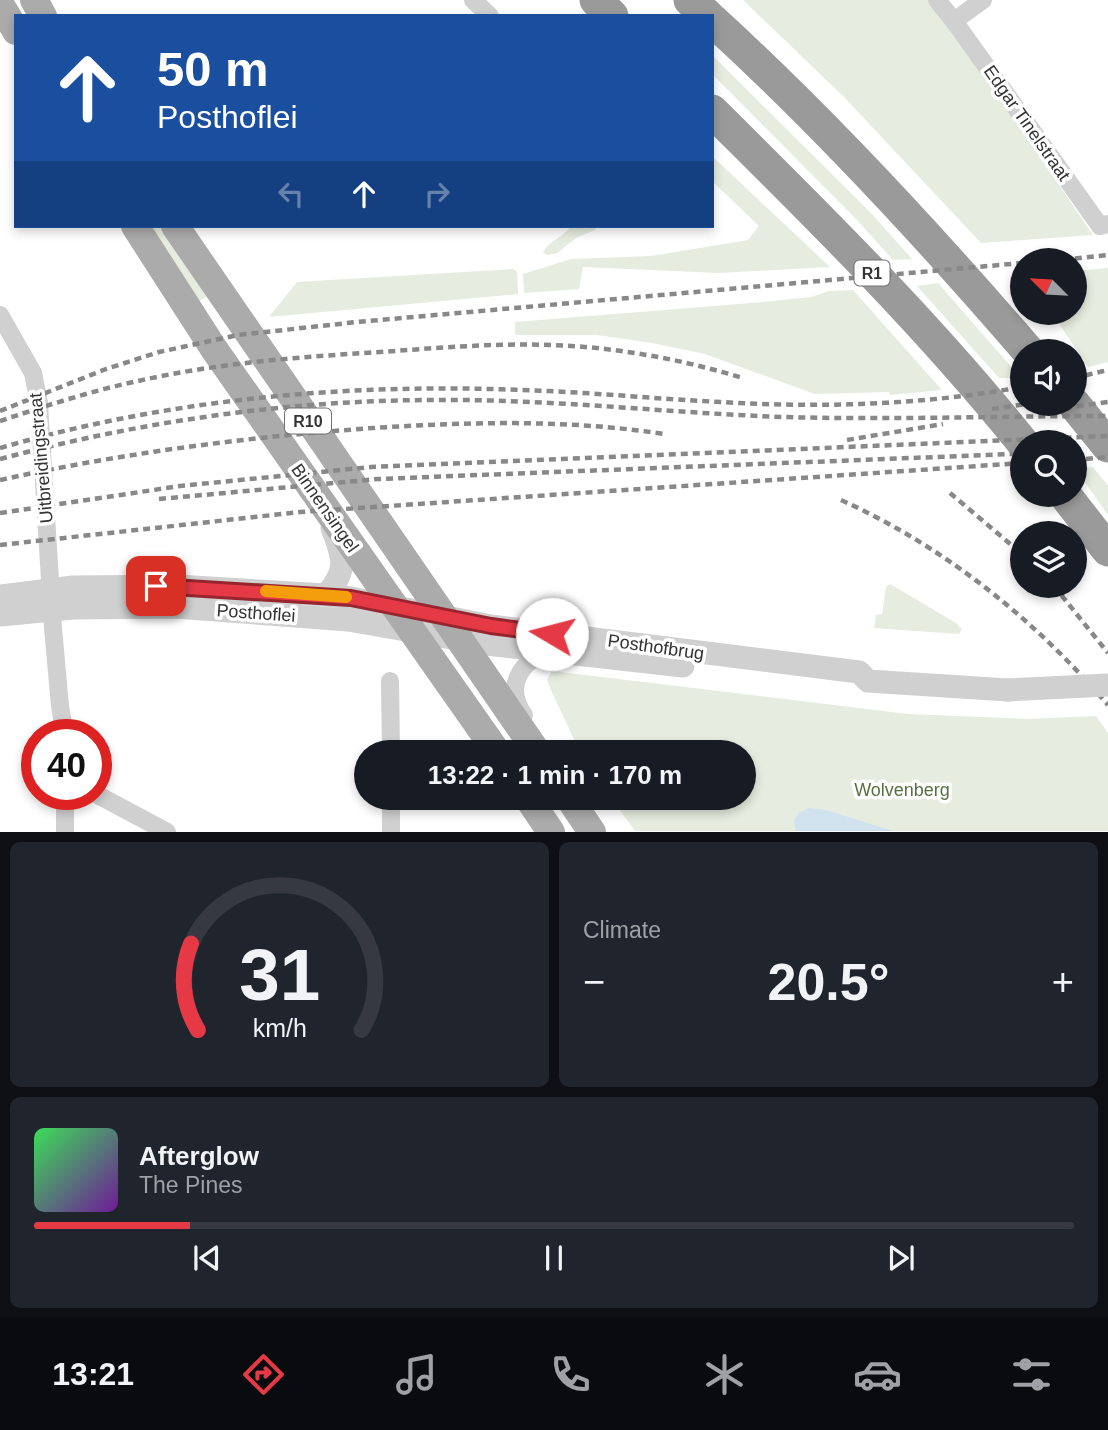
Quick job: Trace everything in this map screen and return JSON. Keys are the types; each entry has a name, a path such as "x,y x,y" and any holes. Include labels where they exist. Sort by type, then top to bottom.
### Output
{"highway":[{"path":"596,0 610,14"},
{"path":"690,0 706,14"},
{"path":"714,22 815,117 939,249 1018,339"},
{"name":"R1","path":"714,113 850,249 1012,430"},
{"path":"1083,416 1108,446"},
{"path":"1074,507 1108,550"}],"main road":[{"path":"0,4 14,28"},
{"name":"Binnensingel","path":"136,228 214,349 489,740"},
{"name":"Binnensingel","path":"176,228 529,740"},
{"path":"536,810 551,831"},
{"path":"577,810 592,831"}],"street":[{"path":"473,0 488,14"},
{"name":"Edgar Tinelstraat","path":"937,0 1104,225"},
{"path":"954,21 983,0"},
{"name":"Uitbreidingstraat","path":"0,315 33,373 37,393 62,719"},
{"path":"325,508 343,565 336,583 327,595"},
{"name":"Posthoflei","path":"51,599 177,586 327,595 442,616"},
{"path":"0,596 51,599"},
{"path":"0,615 51,599"},
{"name":"Posthoflei","path":"51,599 348,620 458,639"},
{"name":"Posthofbrug","path":"442,616 552,634 859,672 868,681"},
{"name":"Posthofbrug","path":"458,639 828,685 859,687 868,681 1008,690 1108,685"},
{"path":"542,740 519,708 514,694 517,680 526,664 538,655 552,650"},
{"path":"390,681 391,740"},
{"path":"112,802 167,831"},
{"path":"65,810 65,831"},
{"path":"391,810 391,831"}],"green space":[{"path":"743,0 943,0 941,12 1093,235 981,243 844,97"},
{"path":"714,57 872,214 912,259 893,260 714,76"},
{"path":"714,158 830,267 719,273 583,267 579,289 524,293 523,274 571,259 651,256 748,240 759,226 714,183"},
{"path":"146,228 162,228 210,294 198,302"},
{"path":"569,228 596,228 576,238 557,253 543,253"},
{"path":"1108,268 1108,362 1088,367 1087,339 1069,339 1061,326 1087,326 1087,270"},
{"path":"513,269 517,272 518,294 269,317 297,282"},
{"path":"938,283 1010,365 1010,378 999,378 917,286"},
{"path":"853,290 942,390 890,395 889,392 815,394 705,354 652,343 597,335 515,335 515,322 764,302 811,297 829,291"},
{"path":"1087,467 1093,467 1108,486 1108,515 1087,485"},
{"path":"890,584 956,623 962,629 959,634 874,628 876,615 882,614 886,587"},
{"name":"Wolvenberg","path":"552,671 908,714 1027,719 1096,716 1108,733 1108,831 635,831 620,810 756,810 756,740 574,740 547,679"}],"water":[{"path":"809,808 826,810 893,831 796,831 794,821 799,813"}],"railway":[{"path":"1087,257 1108,255"},
{"path":"0,411 106,369 159,352 238,335 1010,264"},
{"path":"0,421 103,389 228,365 465,346 599,348 672,360 743,378"},
{"path":"1087,375 1108,370"},
{"path":"0,448 128,417 193,406 324,392 456,388 572,392 760,404 835,405 947,398 1010,389"},
{"path":"0,459 108,434 217,415 382,401 480,400 783,417 1108,416"},
{"path":"1087,405 1108,402"},
{"path":"992,409 1010,406"},
{"path":"0,480 185,447 373,428 519,423 591,426 664,434"},
{"path":"847,440 943,424"},
{"path":"0,513 180,486 371,467 1108,436"},
{"path":"159,499 378,479 1010,454"},
{"path":"1087,459 1108,457"},
{"path":"0,545 300,512 1010,464"},
{"path":"950,493 1010,544"},
{"path":"841,500 916,540 986,588 1050,643 1108,705"},
{"path":"1064,598 1108,653"}],"slow traffic":[{"path":"266,591 346,597"}],"route":[{"path":"156,586 327,595 491,626 552,634"}]}
